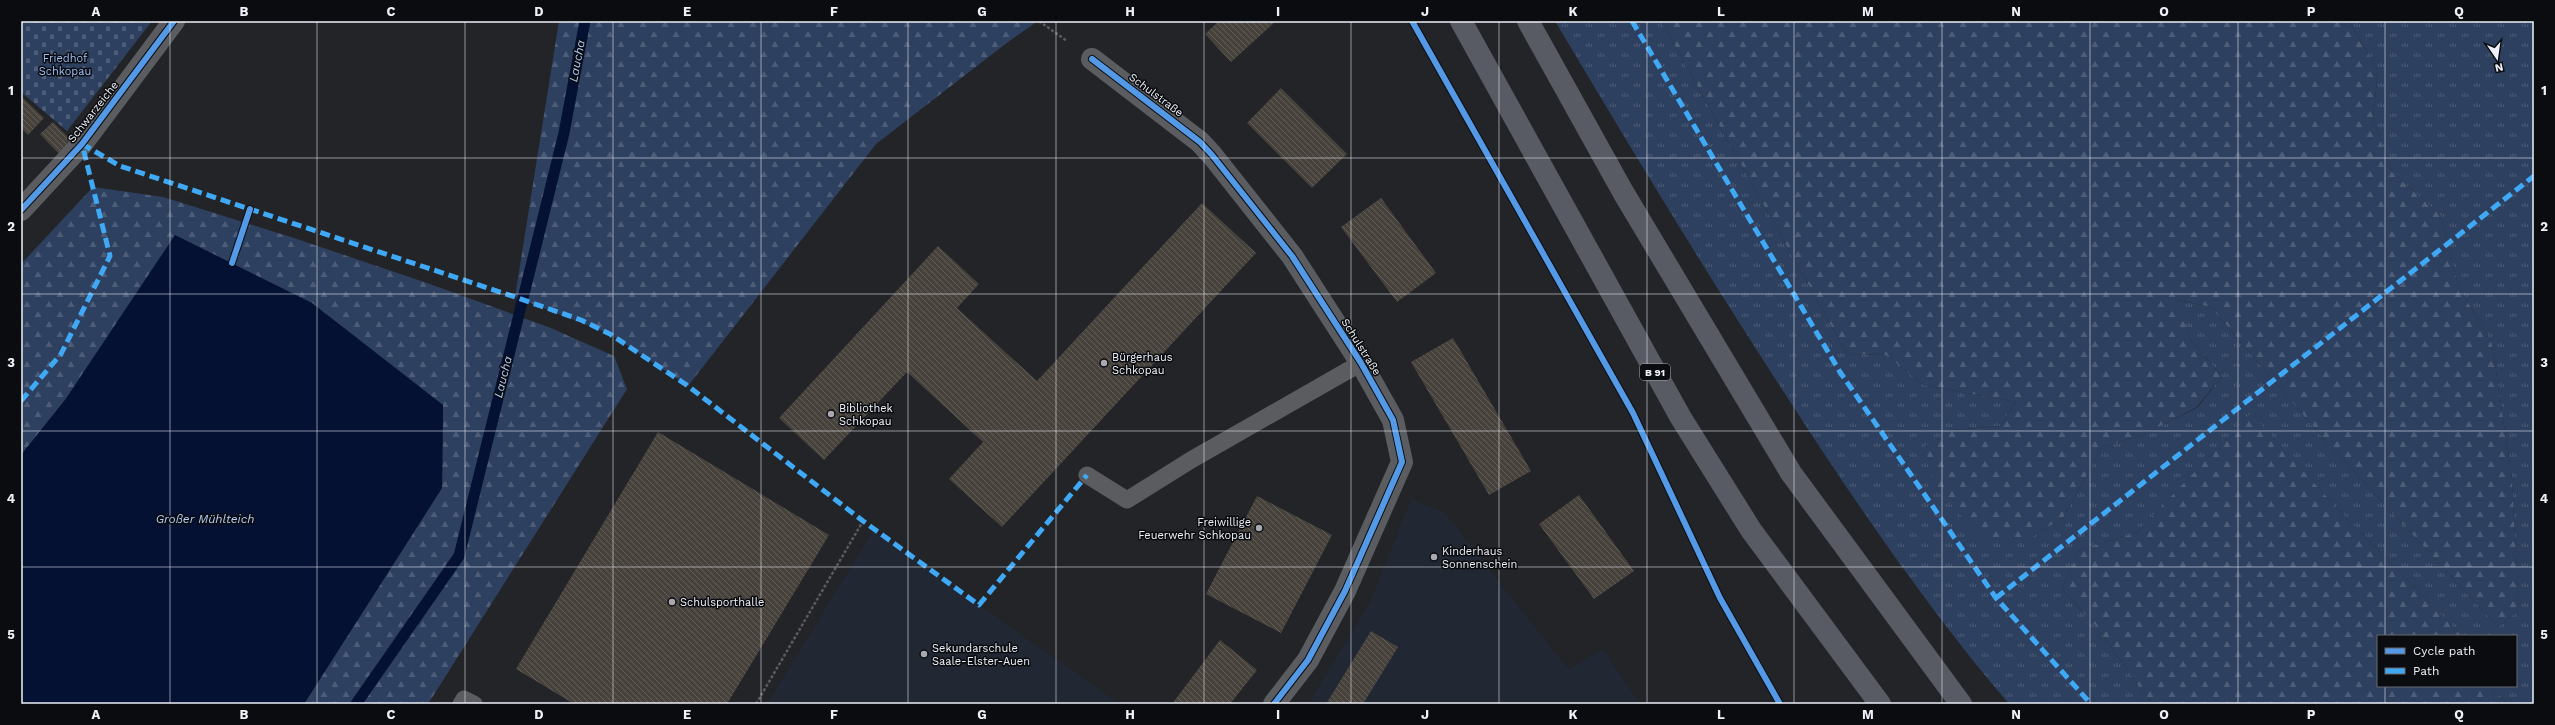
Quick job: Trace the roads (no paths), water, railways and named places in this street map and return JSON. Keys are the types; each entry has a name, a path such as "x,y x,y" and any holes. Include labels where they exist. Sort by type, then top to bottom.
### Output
{"highway":[{"name":"B 91","path":"1461,21 1681,418 1751,530 1880,704"},
{"path":"1528,21 1623,192 1791,473 1937,674 1961,704"},
{"path":"1937,674 1970,704"}],"street":[{"name":"Schwarzeiche","path":"21,210 82,144 174,21"},
{"name":"Schulstraße","path":"1092,59 1200,142 1212,155 1292,256 1361,363 1393,420 1402,462 1345,591 1308,660 1274,704"}],"lane":[{"path":"1087,475 1127,500 1191,460 1361,363"},
{"path":"461,704 464,699 474,704"}],"water":[{"name":"Großer Mühlteich","path":"175,235 312,303 443,405 442,488 304,704 21,704 21,455 65,400"}],"waterway":[{"name":"Laucha","path":"356,704 459,556 564,133 585,21"}],"place":[{"name":"Bürgerhaus Schkopau","path":"1104,363"},
{"name":"Bibliothek Schkopau","path":"831,414"},
{"name":"Freiwillige Feuerwehr Schkopau","path":"1259,528"},
{"name":"Kinderhaus Sonnenschein","path":"1434,557"},
{"name":"Schulsporthalle","path":"672,602"},
{"name":"Sekundarschule Saale-Elster-Auen","path":"924,654"}],"park label":[{"name":"Friedhof Schkopau","path":"65,64"}]}
